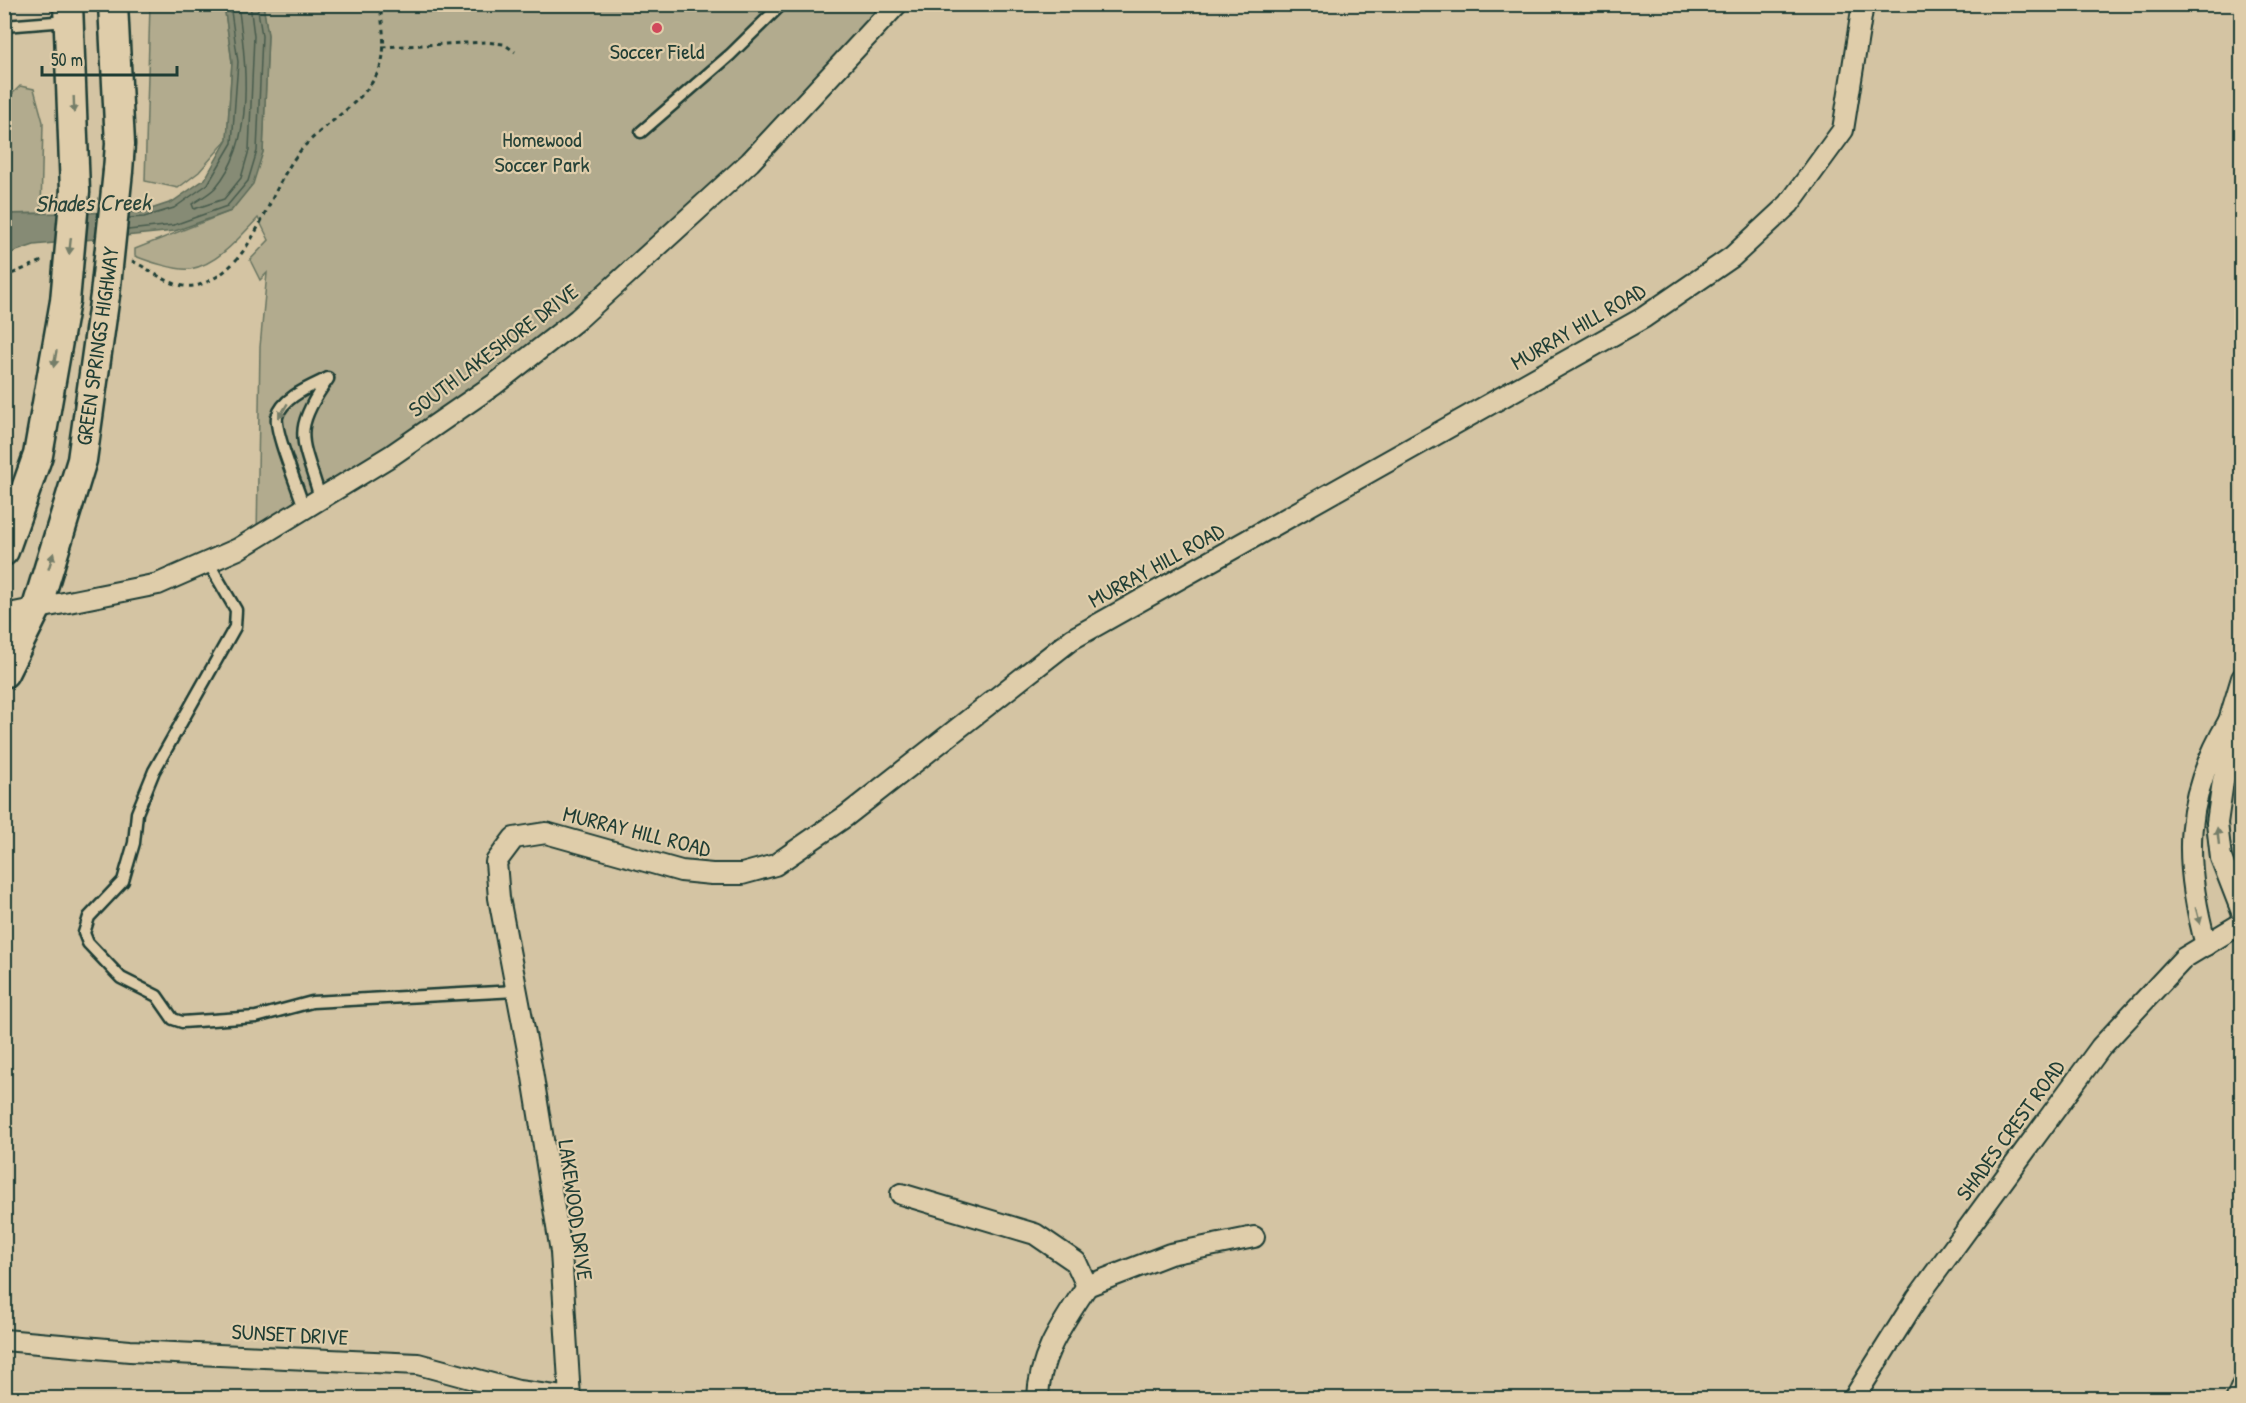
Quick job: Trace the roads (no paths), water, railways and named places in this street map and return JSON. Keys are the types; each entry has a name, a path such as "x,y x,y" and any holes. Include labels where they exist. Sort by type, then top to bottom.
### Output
{"main road":[{"name":"GREEN SPRINGS HIGHWAY","path":"4,673 37,607 82,460 105,295 120,144 112,4"},
{"name":"GREEN SPRINGS HIGHWAY","path":"4,551 38,455 64,302 75,191 69,13"}],"street":[{"name":"SOUTH LAKESHORE DRIVE","path":"4,615 158,585 238,549 392,455 495,384 578,319 750,162 897,4"},
{"name":"MURRAY HILL ROAD","path":"524,1029 499,898 496,862 514,838 546,833 681,871 742,874 775,865 846,816 1072,639 1643,318 1732,257 1789,204 1843,130 1863,4"},
{"path":"2206,945 2195,905 2191,865 2192,817 2210,754 2229,721 2241,678"},
{"path":"2229,721 2230,758 2223,781 2217,823 2221,858 2241,912"},
{"name":"SHADES CREST ROAD","path":"1854,1398 1917,1298 2101,1047 2184,958 2241,923"},
{"name":"LAKEWOOD DRIVE","path":"524,1029 561,1251 570,1398"},
{"path":"901,1194 1035,1234 1076,1262 1087,1286"},
{"path":"1038,1398 1038,1379 1053,1338 1087,1286 1170,1254 1254,1237"},
{"name":"SUNSET DRIVE","path":"4,1340 130,1351 418,1364 518,1391 570,1398"},
{"path":"2237,1398 2241,1386"}],"lane":[{"path":"641,132 730,55 782,4"},
{"path":"5,22 69,13"},
{"path":"328,378 306,413 303,428 312,503 280,435 277,417 283,407 303,390 328,378"},
{"path":"208,562 236,610 235,627 154,771 137,813 128,868 123,881 89,917 84,933 88,943 121,978 157,996 173,1019 182,1022 256,1017 312,1002 516,991"}],"water":[{"path":"224,5 263,5 268,35 263,152 253,184 231,211 175,231 34,245 5,255 5,214 142,212 172,202 205,179 227,140 232,62"}],"place":[{"name":"Soccer Field","path":"657,28"}],"park label":[{"name":"Homewood Soccer Park","path":"542,152"}],"water label":[{"name":"Shades Creek","path":"93,202"}]}
